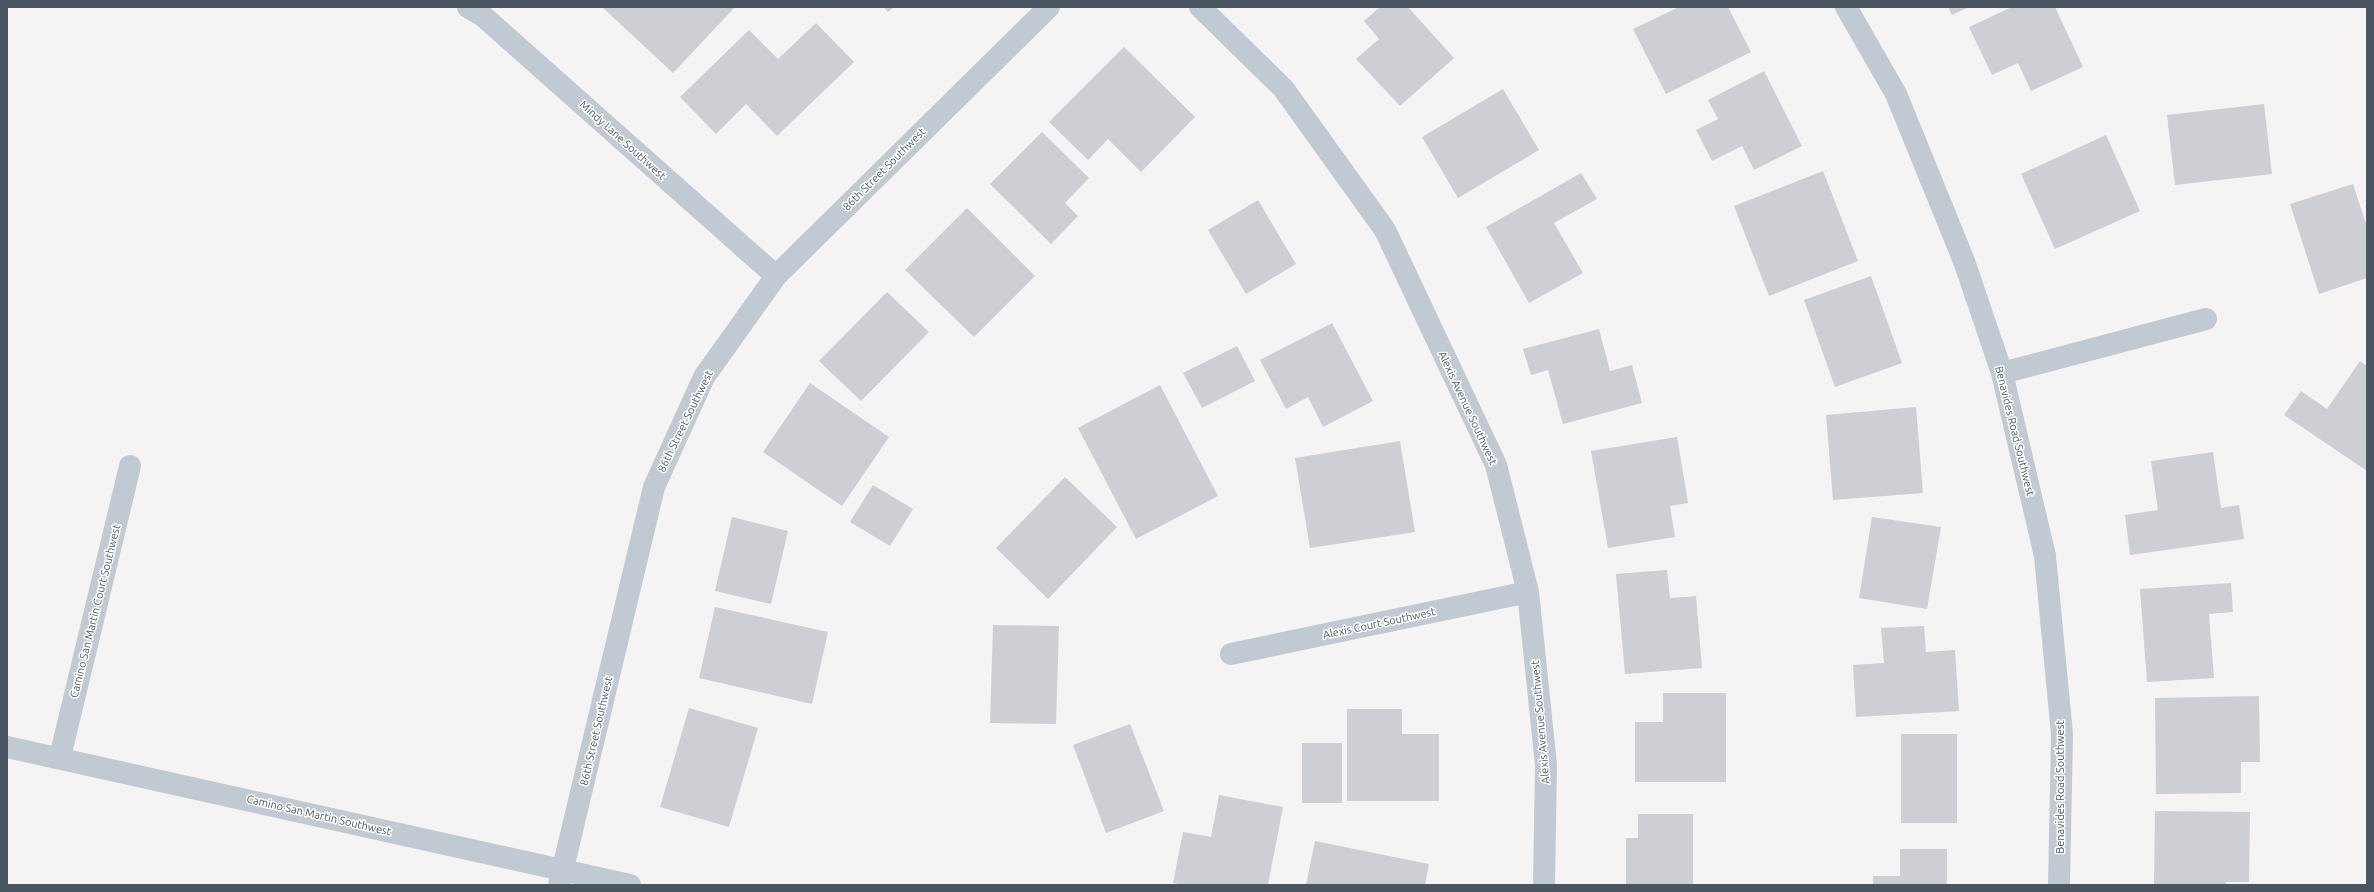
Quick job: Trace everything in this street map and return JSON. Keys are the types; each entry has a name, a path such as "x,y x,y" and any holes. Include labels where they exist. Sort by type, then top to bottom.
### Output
{"street":[{"name":"Mindy Lane Southwest","path":"468,7 483,16 776,276"},
{"name":"86th Street Southwest","path":"560,877 654,487 704,377 776,276 1049,7"},
{"name":"Alexis Avenue Southwest","path":"1200,7 1283,88 1385,230 1496,465 1528,592 1546,766 1544,885"},
{"name":"Benavides Road Southwest","path":"1846,7 1896,94 1964,261 2002,373 2045,556 2062,734 2059,885"},
{"path":"2002,373 2206,320"},
{"name":"Camino San Martin Court Southwest","path":"60,757 130,466"},
{"name":"Alexis Court Southwest","path":"1231,654 1528,592"},
{"name":"Camino San Martin Southwest","path":"7,747 60,757 560,877 630,885"}],"building":[{"path":"602,7 735,7 673,73"},
{"path":"884,7 894,7 888,12"},
{"path":"1380,7 1408,7 1454,58 1400,106 1356,59 1379,39 1364,21"},
{"path":"1679,7 1728,7 1751,52 1666,94 1633,29"},
{"path":"1948,7 1969,7 1952,15"},
{"path":"2012,7 2055,7 2083,67 2031,91 2018,63 1992,75 1969,27"},
{"path":"816,23 854,62 777,136 746,104 716,134 680,97 749,30 778,59"},
{"path":"1124,47 1195,117 1141,172 1108,139 1088,160 1049,122"},
{"path":"1764,71 1802,146 1754,170 1742,146 1712,161 1696,130 1718,119 1708,100"},
{"path":"1503,89 1539,150 1458,198 1422,137"},
{"path":"2264,104 2272,174 2175,185 2167,115"},
{"path":"1042,132 1089,178 1065,203 1078,216 1051,244 990,184"},
{"path":"2106,135 2140,211 2055,249 2021,174"},
{"path":"1823,171 1858,261 1769,296 1734,206"},
{"path":"1581,173 1597,199 1554,223 1583,273 1529,303 1486,227"},
{"path":"2353,184 2367,227 2367,278 2319,294 2290,204"},
{"path":"1258,200 1296,264 1246,294 1208,230"},
{"path":"967,208 1035,276 974,337 905,270"},
{"path":"1871,276 1902,363 1835,387 1804,300"},
{"path":"887,292 929,332 861,401 819,361"},
{"path":"1332,323 1373,401 1323,427 1308,397 1286,409 1260,360"},
{"path":"1599,329 1610,371 1632,365 1642,403 1563,424 1548,370 1531,375 1523,349"},
{"path":"1237,346 1255,381 1202,408 1183,373"},
{"path":"2360,361 2367,366 2367,471 2284,415 2301,391 2327,409"},
{"path":"810,383 889,437 842,506 763,452"},
{"path":"1160,385 1218,496 1136,539 1078,428"},
{"path":"1916,407 1923,493 1833,500 1826,415"},
{"path":"1677,437 1688,503 1670,506 1675,537 1608,548 1591,451"},
{"path":"1400,441 1415,532 1310,548 1295,458"},
{"path":"2213,452 2221,508 2239,505 2244,539 2130,555 2125,515 2158,510 2151,461"},
{"path":"1065,477 1117,527 1048,599 996,548"},
{"path":"873,485 913,509 890,546 850,522"},
{"path":"732,517 788,531 771,604 715,591"},
{"path":"1872,517 1941,527 1927,609 1859,598"},
{"path":"1667,570 1670,598 1696,596 1702,668 1625,674 1616,574"},
{"path":"2231,583 2233,612 2209,614 2214,678 2147,682 2140,589"},
{"path":"715,607 828,632 812,704 699,678"},
{"path":"993,625 1059,626 1056,724 990,723"},
{"path":"1924,626 1926,652 1955,650 1959,711 1856,717 1853,665 1884,663 1881,628"},
{"path":"1663,693 1726,693 1726,782 1635,782 1635,722 1663,722"},
{"path":"2259,696 2260,762 2241,762 2241,793 2156,794 2155,698"},
{"path":"689,708 758,728 729,827 660,807"},
{"path":"1347,709 1402,709 1402,734 1439,734 1439,801 1347,801"},
{"path":"1130,724 1164,811 1106,833 1073,745"},
{"path":"1901,734 1957,734 1957,823 1901,823"},
{"path":"1302,743 1342,743 1342,803 1302,803"},
{"path":"1219,795 1283,807 1268,885 1186,885 1173,883 1183,832 1211,837"},
{"path":"2155,811 2250,812 2249,882 2226,882 2226,885 2154,885"},
{"path":"1638,814 1693,814 1693,885 1626,885 1626,838 1638,838"},
{"path":"1315,841 1429,864 1425,885 1306,885"},
{"path":"1900,849 1947,849 1947,885 1873,885 1873,876 1900,876"}]}
